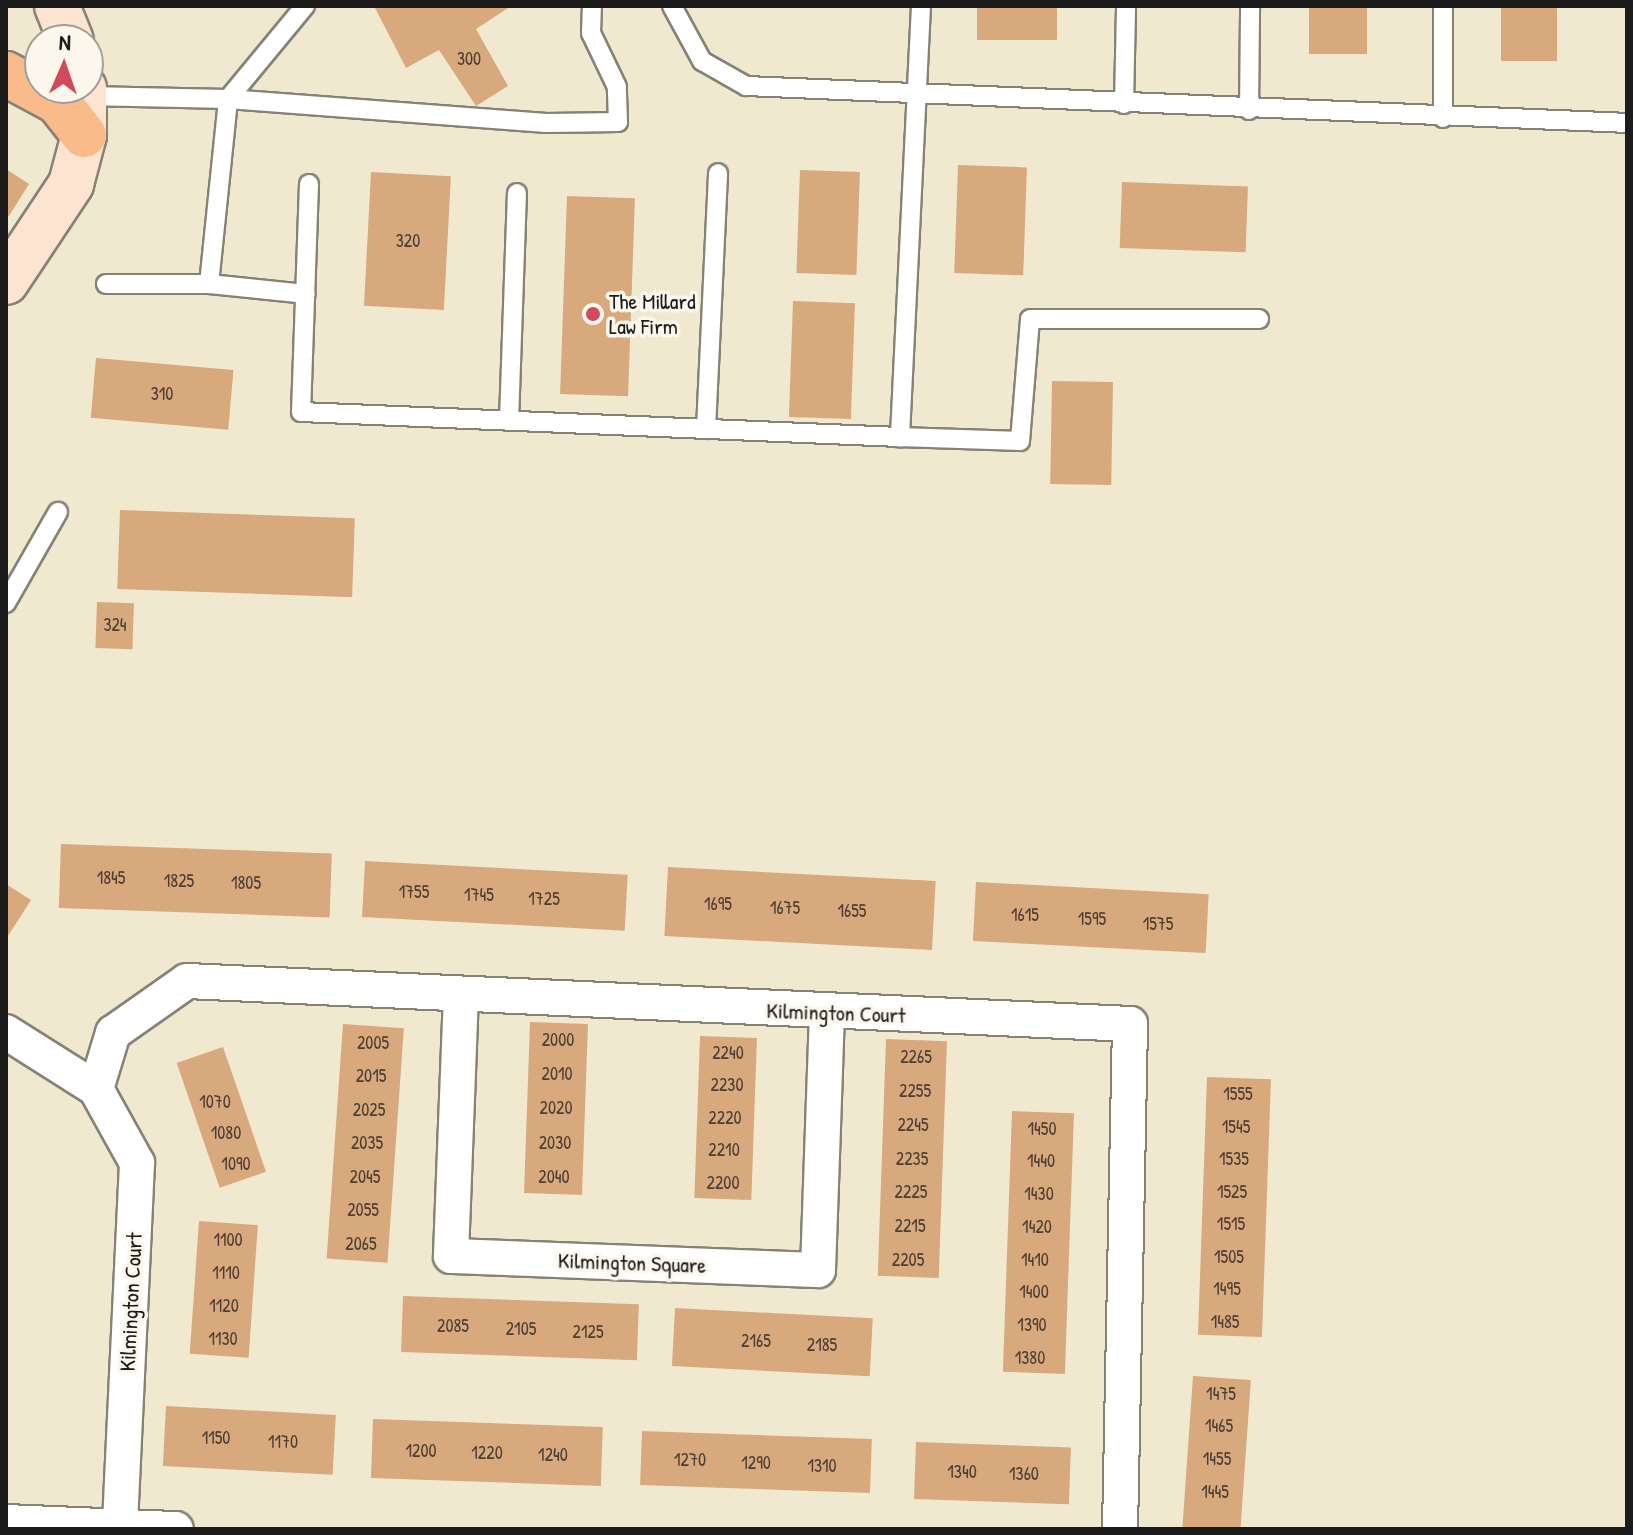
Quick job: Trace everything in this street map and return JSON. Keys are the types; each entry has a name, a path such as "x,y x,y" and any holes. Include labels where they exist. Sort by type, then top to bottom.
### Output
{"highway":[{"path":"6,74 58,102 85,106"}],"street":[{"path":"6,282 71,184 85,106"},
{"name":"Kilmington Court","path":"96,1089 113,1033 187,981 827,1013 1130,1024 1120,1529"},
{"name":"Kilmington Square","path":"461,994 451,1256 818,1270 827,1013"},
{"name":"Kilmington Court","path":"6,1032 96,1089 137,1163 120,1527"},
{"path":"6,1522 176,1529"}],"lane":[{"path":"209,284 228,99 305,6"},
{"path":"85,106 228,99 546,123 618,122 617,87 591,33 592,6"},
{"path":"672,6 702,61 746,86 1626,127 1627,123"},
{"path":"900,437 921,6"},
{"path":"1124,104 1126,6"},
{"path":"1249,110 1250,6"},
{"path":"1443,6 1443,118"},
{"path":"706,429 718,173"},
{"path":"309,184 301,412 1020,441 1030,319 1259,319"},
{"path":"509,421 517,193"},
{"path":"106,284 209,284 305,294"},
{"path":"6,603 58,512"}],"building":[{"path":"374,6 511,6 476,29 508,86 476,106 439,50 406,68"},
{"path":"977,6 1057,6 1057,40 977,40"},
{"path":"1309,6 1367,6 1367,54 1309,54"},
{"path":"1501,6 1557,6 1557,61 1501,61"},
{"path":"958,165 1027,167 1023,275 954,273"},
{"path":"6,169 29,184 9,216 6,214"},
{"path":"800,170 860,172 856,275 796,273"},
{"path":"371,172 451,176 444,310 364,306"},
{"path":"1122,182 1248,186 1246,252 1120,248"},
{"path":"567,196 635,198 628,396 560,394"},
{"path":"793,301 855,303 851,419 789,417"},
{"path":"96,358 233,370 228,430 91,418"},
{"path":"1052,381 1113,382 1111,485 1050,484"},
{"path":"120,510 355,518 352,597 117,589"},
{"path":"97,602 134,603 132,649 95,648"},
{"path":"61,844 332,853 330,917 59,908"},
{"path":"365,861 628,875 625,931 362,917"},
{"path":"668,867 936,881 932,950 664,936"},
{"path":"976,882 1209,894 1206,953 973,941"},
{"path":"6,884 31,900 6,939"},
{"path":"530,1022 588,1024 582,1195 524,1193"},
{"path":"343,1024 404,1028 387,1263 327,1258"},
{"path":"700,1036 757,1038 751,1200 694,1198"},
{"path":"886,1039 947,1041 939,1278 878,1276"},
{"path":"223,1047 266,1172 220,1188 177,1063"},
{"path":"1207,1077 1271,1079 1262,1337 1198,1335"},
{"path":"1012,1111 1074,1113 1065,1374 1003,1372"},
{"path":"199,1221 258,1225 249,1358 190,1354"},
{"path":"403,1296 639,1304 637,1360 401,1352"},
{"path":"675,1308 873,1318 870,1376 672,1366"},
{"path":"1193,1376 1251,1380 1240,1529 1182,1529"},
{"path":"166,1406 336,1415 333,1475 163,1466"},
{"path":"373,1419 603,1427 601,1486 371,1478"},
{"path":"642,1431 872,1439 870,1493 640,1485"},
{"path":"916,1442 1071,1447 1069,1504 914,1499"}],"place":[{"name":"The Millard Law Firm","path":"593,314"}]}
